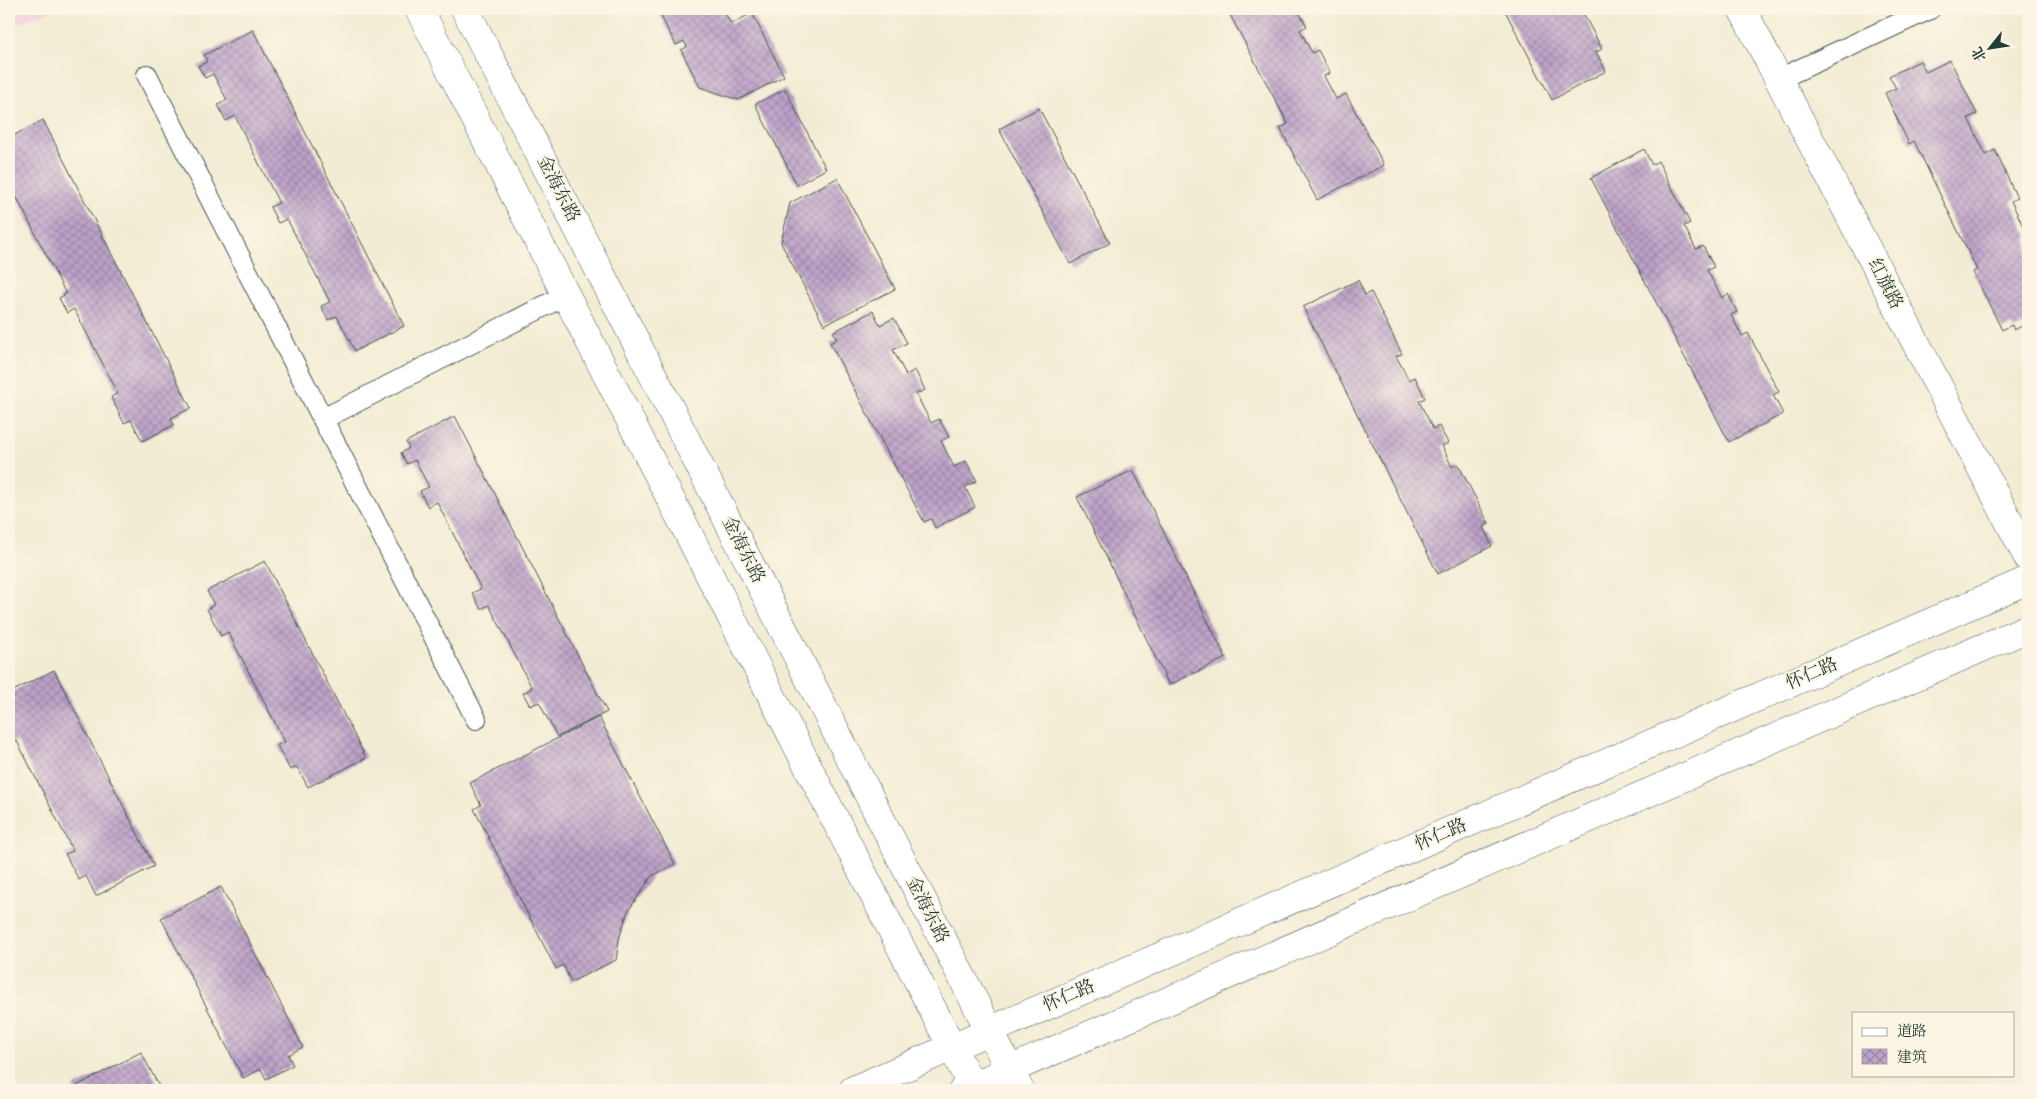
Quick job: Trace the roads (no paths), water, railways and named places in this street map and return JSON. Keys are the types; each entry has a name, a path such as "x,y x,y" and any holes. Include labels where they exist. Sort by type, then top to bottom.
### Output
{"main road":[{"path":"419,9 952,1047 970,1089 1015,1080 2028,628"},
{"name":"金海东路","path":"465,9 1015,1080"},
{"name":"红旗路","path":"1742,9 2028,558"},
{"name":"怀仁路","path":"853,1090 2028,580"}],"lane":[{"path":"1779,79 1930,9"},
{"path":"147,75 476,718"},
{"path":"323,419 566,295"}]}
